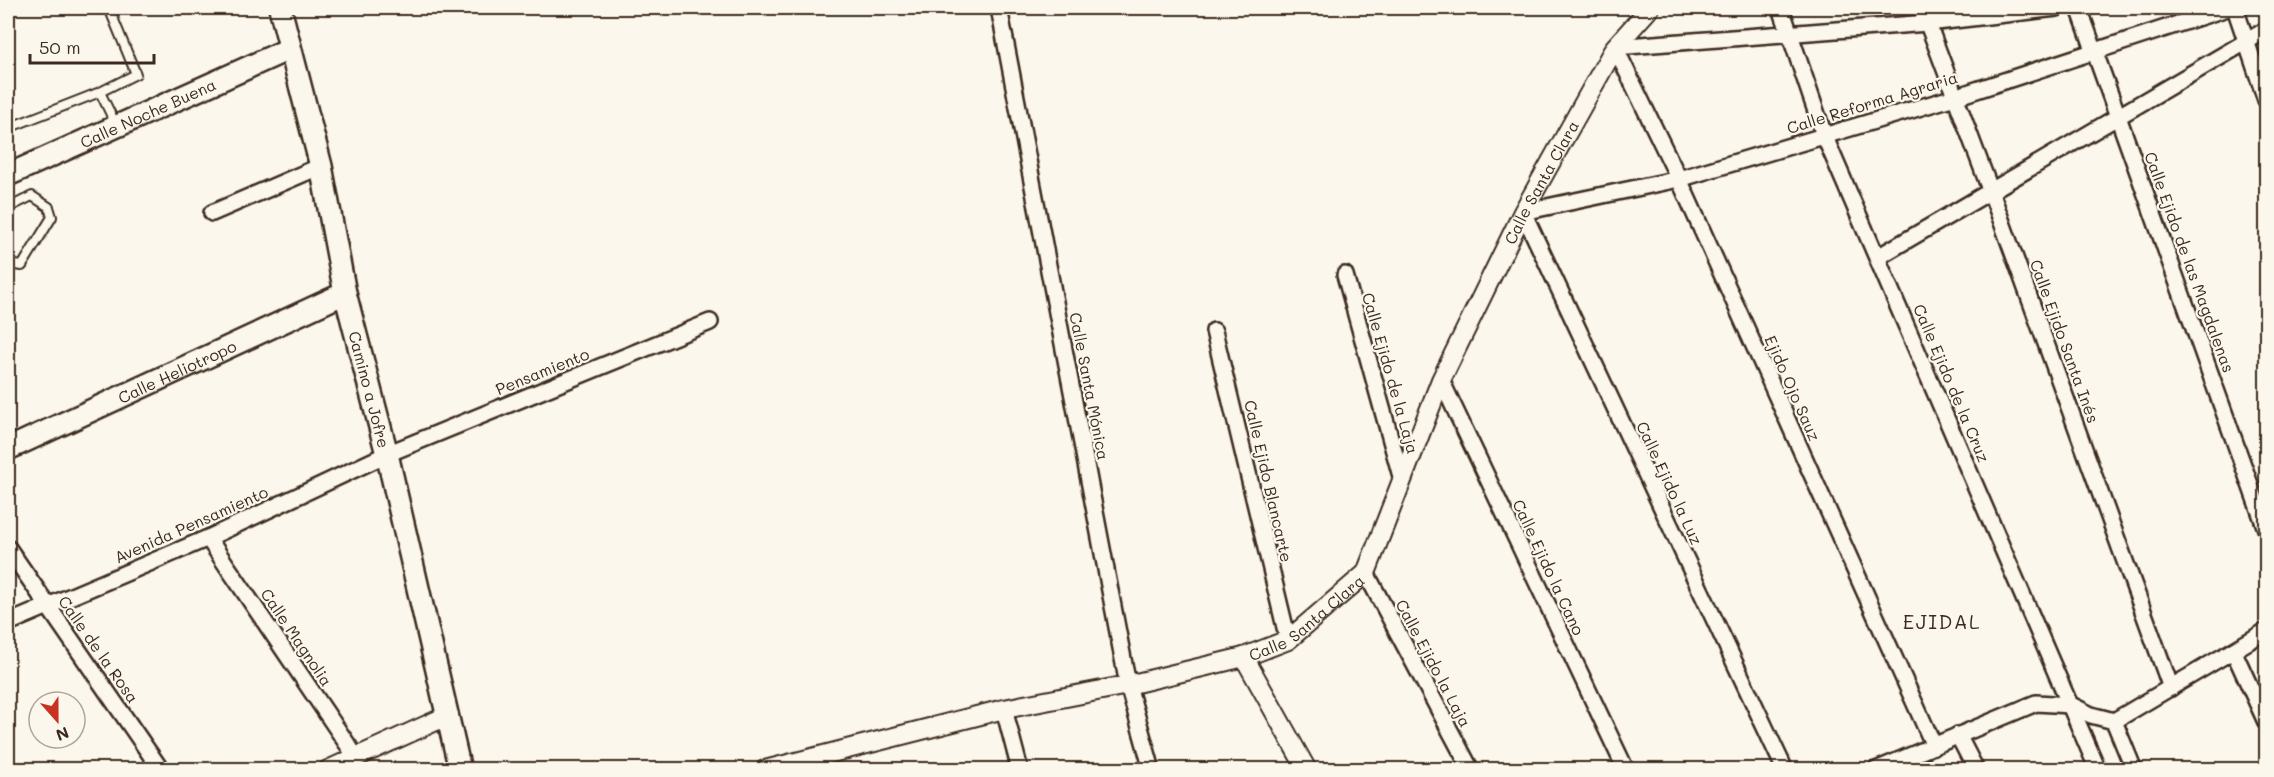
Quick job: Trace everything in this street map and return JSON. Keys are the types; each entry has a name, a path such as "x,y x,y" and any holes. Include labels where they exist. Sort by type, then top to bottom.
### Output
{"main road":[{"name":"Camino a Jofre","path":"279,8 321,166 345,292 387,454 460,770"},
{"name":"Calle Noche Buena","path":"8,175 289,49"},
{"name":"Calle Heliotropo","path":"8,449 345,292"}],"street":[{"name":"Calle Santa Mónica","path":"999,8 1128,685 1152,770"},
{"name":"Calle Santa Clara","path":"765,770 807,765 1004,710 1128,685 1244,657 1288,640 1366,573 1441,380 1523,212 1615,47 1650,8"},
{"name":"Calle Ejido de la Cruz","path":"1781,8 1788,35 1824,135 2098,770"},
{"name":"Calle Ejido Santa Inés","path":"1922,8 1992,192 2171,688"},
{"path":"1615,47 1928,23 2057,8"},
{"name":"Calle Ejido de las Magdalenas","path":"2079,8 2266,529"},
{"name":"Calle Reforma Agraria","path":"1523,212 1679,179 1955,97 2227,8"},
{"path":"2235,8 2266,100"},
{"path":"1878,257 2266,30"},
{"name":"Ejido Ojo Sauz","path":"1615,47 1679,179 1934,746"},
{"path":"212,213 321,166"},
{"name":"Calle Ejido la Luz","path":"1523,212 1785,770"},
{"name":"Calle Ejido de la Laja","path":"1345,275 1402,480"},
{"name":"Pensamiento","path":"387,454 710,322"},
{"name":"Calle Ejido Blancarte","path":"1214,331 1288,640"},
{"name":"Calle Ejido la Cano","path":"1441,380 1626,770"},
{"name":"Avenida Pensamiento","path":"8,623 208,538 387,454"},
{"name":"Calle Magnolia","path":"208,538 356,757"},
{"name":"Calle de la Rosa","path":"8,548 162,770"},
{"name":"Calle Ejido la Laja","path":"1366,573 1471,770"},
{"path":"1876,770 2036,703 2071,705 2091,715 2114,721 2266,631"},
{"path":"2234,652 2266,722"},
{"path":"1244,657 1307,770"},
{"path":"1004,710 1020,770"},
{"path":"327,770 449,715"},
{"path":"2114,721 2134,770"},
{"path":"1958,735 1976,770"}],"lane":[{"path":"8,128 100,92 136,74 109,8"},
{"path":"100,92 117,127"},
{"path":"8,208 32,196 49,207 52,217 22,266 8,264"}],"district":[{"name":"EJIDAL","path":"1942,621"}]}
